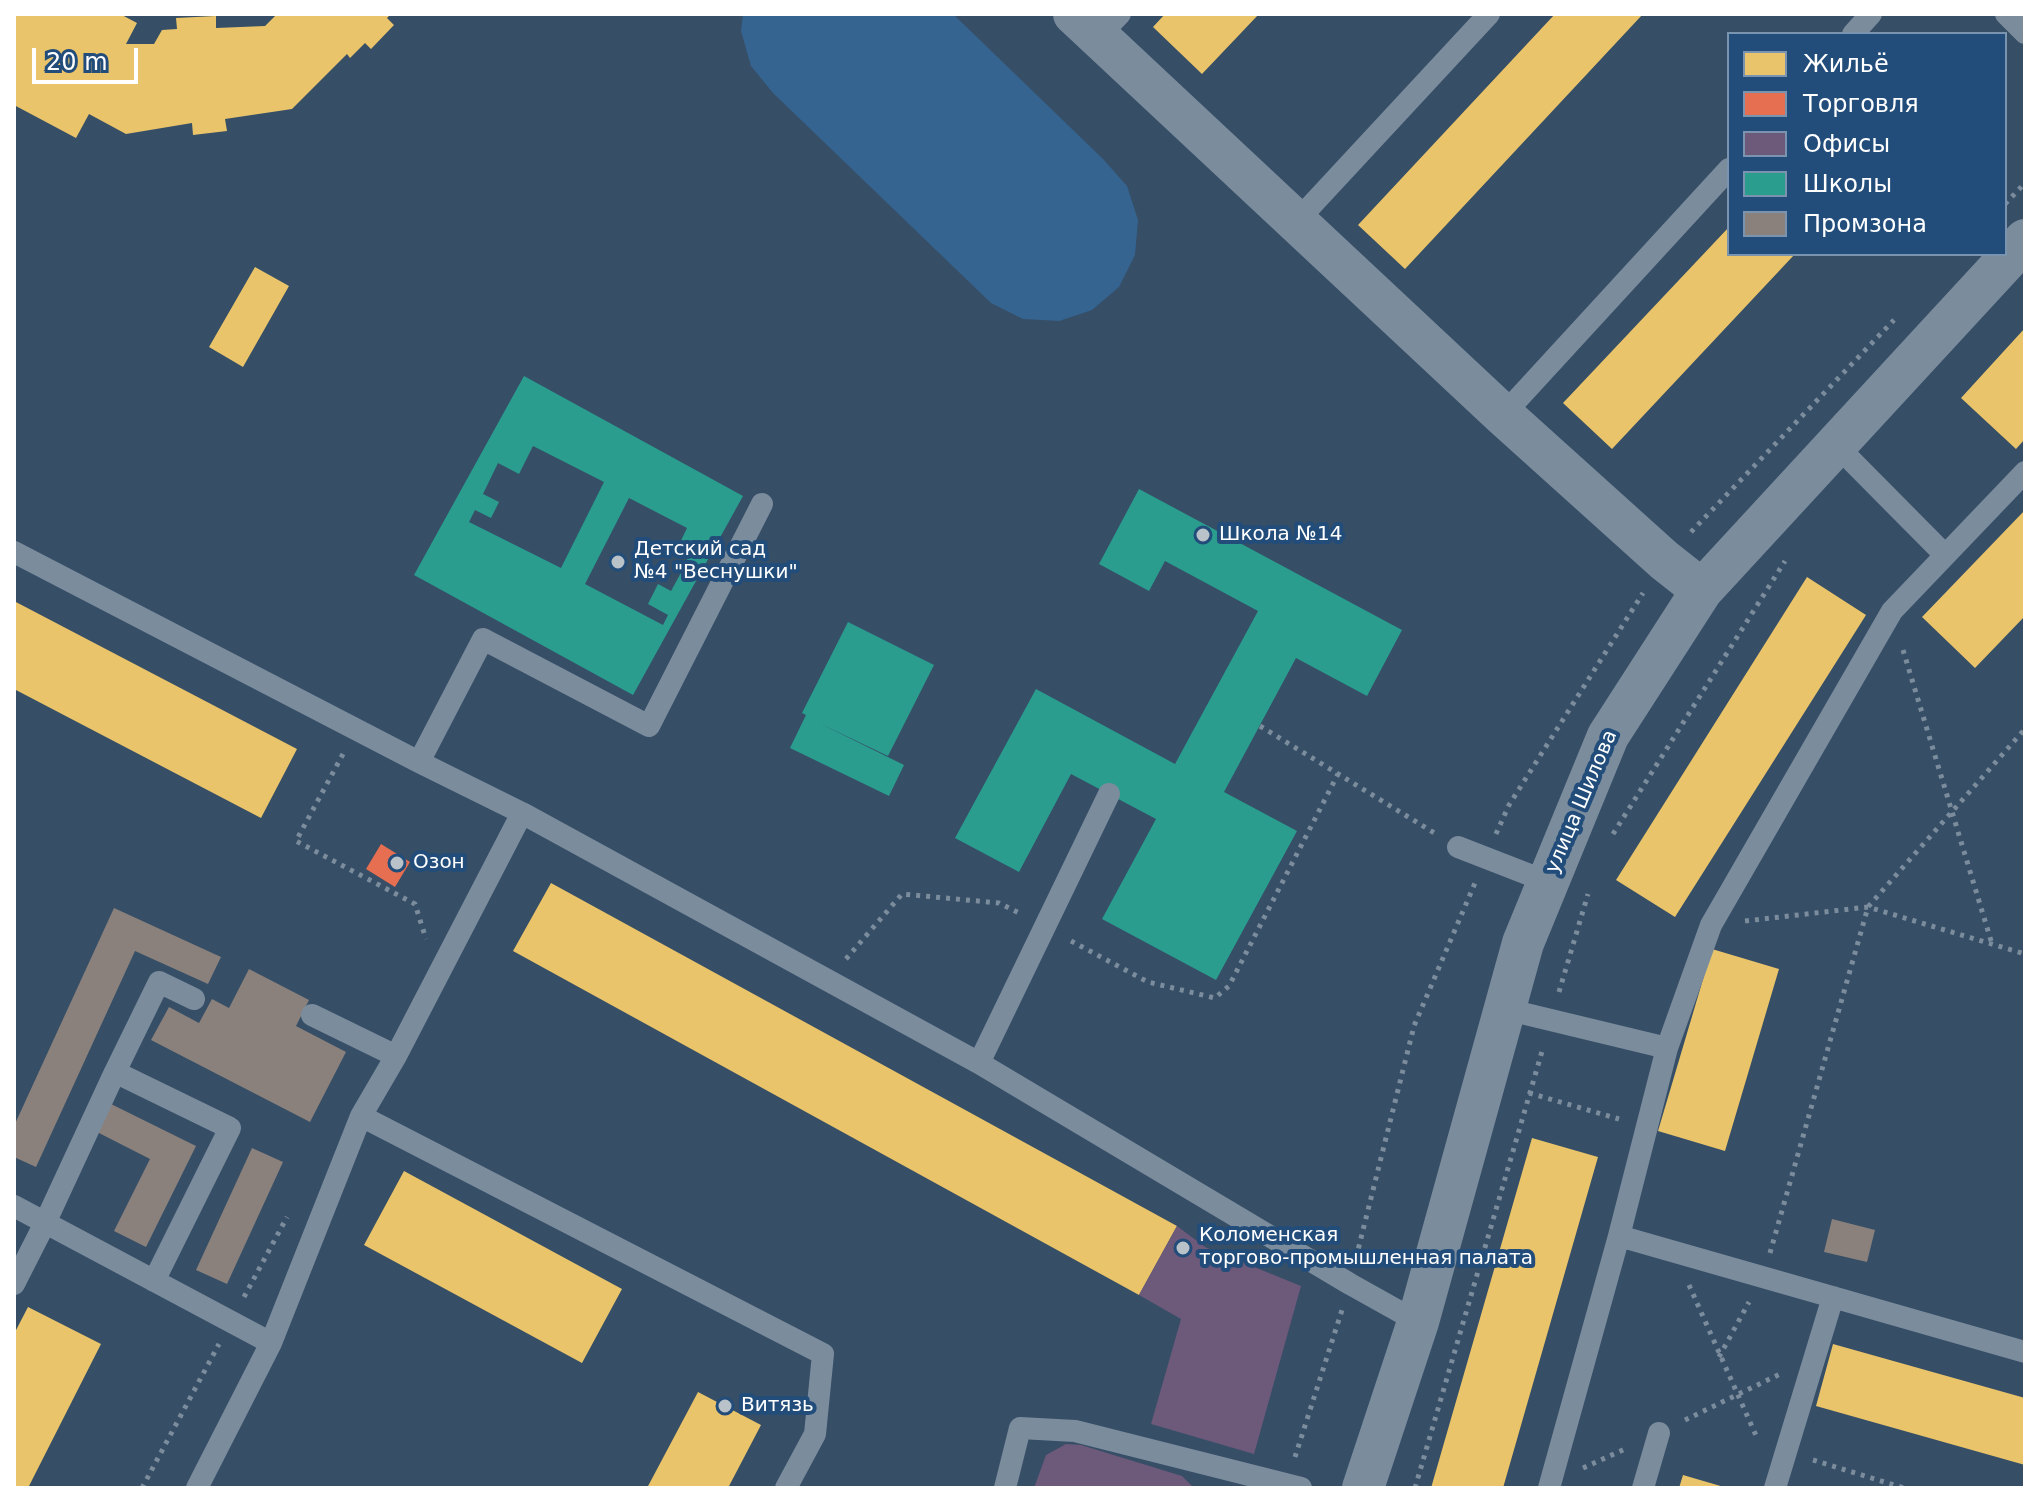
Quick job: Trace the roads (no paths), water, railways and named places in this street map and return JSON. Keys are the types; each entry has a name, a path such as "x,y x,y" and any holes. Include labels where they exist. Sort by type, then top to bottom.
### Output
{"street":[{"path":"1097,22 1295,223 1503,415 1664,560 1702,590"},
{"name":"улица Шилова","path":"1363,1488 1418,1322 1523,943 1608,736 1702,590 2025,240"}],"lane":[{"path":"1295,223 1489,14"},
{"path":"1855,32 1871,14"},
{"path":"2006,14 2025,33"},
{"path":"1503,415 1727,171"},
{"path":"1836,445 1945,555"},
{"path":"1549,1488 1667,1048 1711,925 1892,611 2025,472"},
{"path":"419,762 483,639 649,726 762,504"},
{"path":"14,552 522,813 979,1063 1418,1322"},
{"path":"979,1063 1109,794"},
{"path":"197,1488 271,1343 361,1116 396,1056 522,813"},
{"path":"1458,847 1548,882"},
{"path":"14,1284 159,982 194,999"},
{"path":"1505,1009 1667,1048"},
{"path":"312,1015 396,1056"},
{"path":"115,1072 230,1128 154,1281"},
{"path":"361,1116 823,1354 815,1434 786,1488"},
{"path":"14,1206 271,1343"},
{"path":"1619,1236 2025,1352"},
{"path":"1776,1486 1833,1297"},
{"path":"1005,1488 1020,1428 1075,1431 1301,1488"},
{"path":"1643,1488 1659,1433"}],"place":[{"name":"Школа №14","path":"1203,535"},
{"name":"Детский сад №4 \"Веснушки\"","path":"618,562"},
{"name":"Озон","path":"397,863"},
{"name":"Коломенская торгово-промышленная палата","path":"1183,1248"},
{"name":"Витязь","path":"725,1406"}]}
